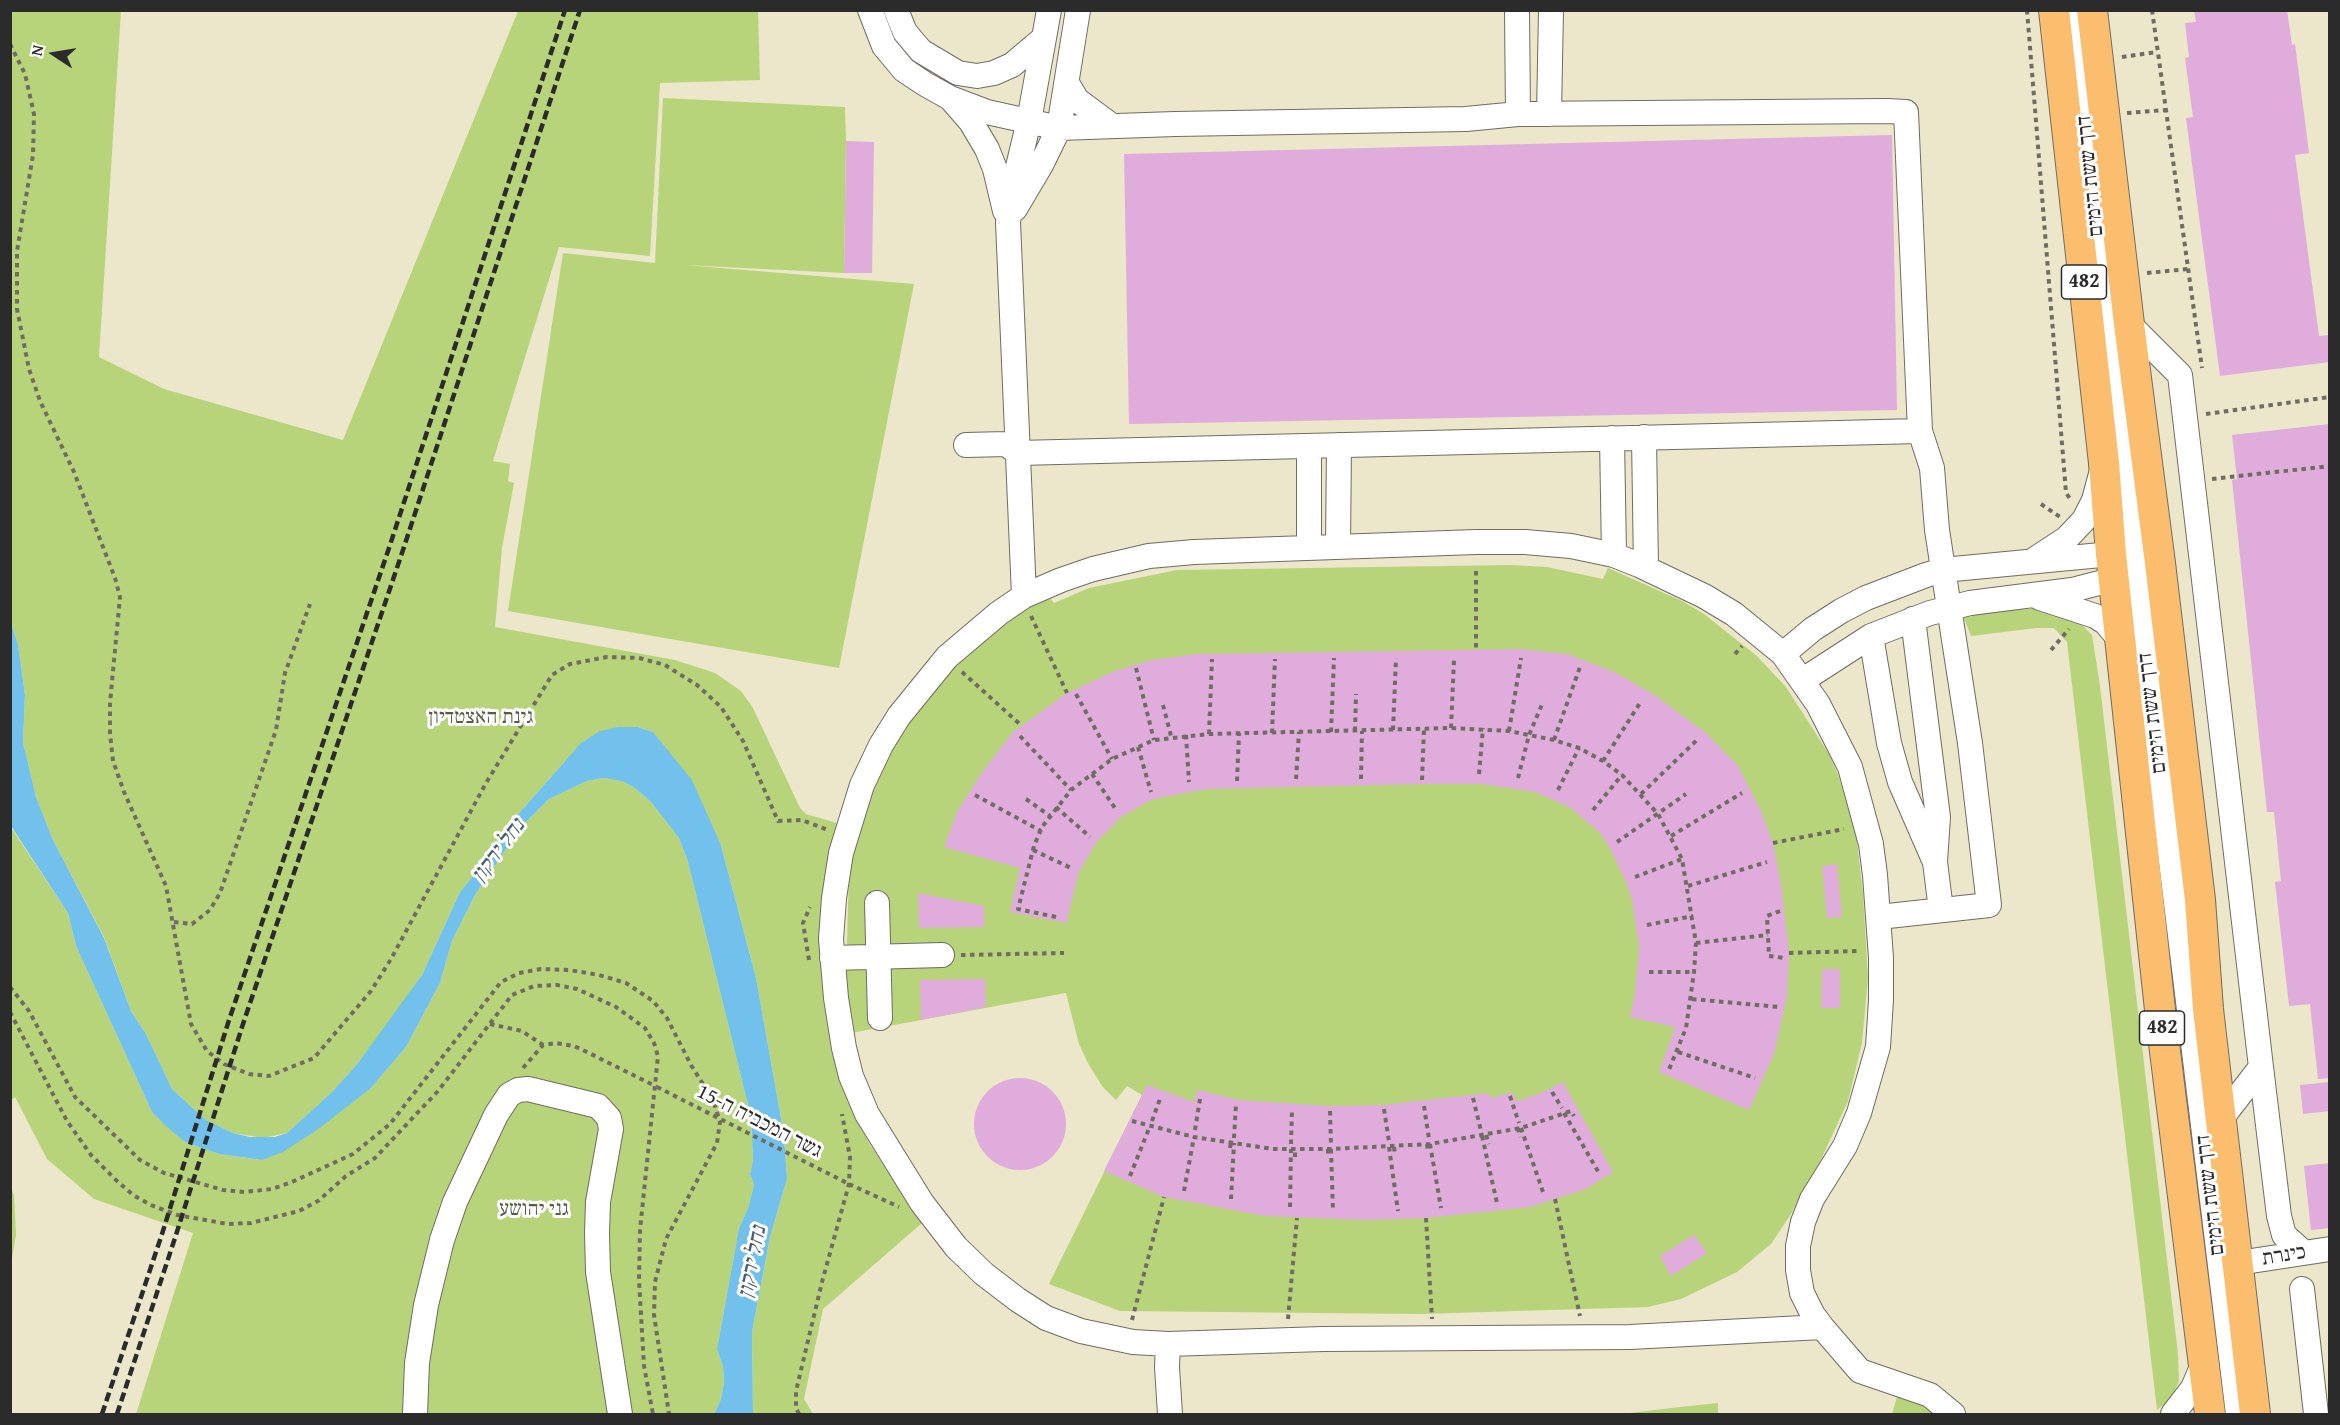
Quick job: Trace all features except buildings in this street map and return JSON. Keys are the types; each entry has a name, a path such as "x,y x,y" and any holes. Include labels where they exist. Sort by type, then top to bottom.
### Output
{"main road":[{"name":"דרך ששת הימים","path":"2054,10 2104,463 2131,565 2200,900 2208,1009 2255,1414"},
{"name":"דרך ששת הימים","path":"2092,10 2129,324 2131,565 2120,640 2161,1019 2210,1414"}],"street":[{"path":"870,10 884,45 904,70 950,98 987,112 1059,128 1466,120 1518,114 1906,112 1920,431 1932,468 1943,570 1970,742 1989,905 1879,917"},
{"path":"896,10 905,32 921,51 958,73 977,76 994,74 1012,65 1044,38"},
{"path":"1008,222 1029,121 1048,10"},
{"path":"1008,222 1041,165 1059,128 1078,10"},
{"path":"1517,10 1518,114"},
{"path":"1549,114 1551,10"},
{"name":"דרך ששת הימים","path":"2072,10 2131,565 2238,1414"},
{"path":"1067,83 1077,100 1112,126"},
{"path":"950,98 971,122 987,149 995,169 1008,222 1018,453 1028,606"},
{"path":"2129,324 2180,375 2196,415 2261,1067 2279,1216 2284,1235 2303,1252"},
{"path":"966,445 1005,444 1018,453 1920,431"},
{"path":"1644,437 1646,568"},
{"path":"1612,438 1614,555"},
{"path":"1338,547 1339,445"},
{"path":"1308,446 1309,548"},
{"path":"2031,562 2067,538 2084,520 2094,500 2104,463"},
{"path":"1822,1327 1630,1337 1323,1339 1168,1344 1133,1342 1081,1331 1046,1318 1018,1300 984,1274 956,1246 922,1203 867,1114 851,1076 836,999 832,957 834,898 846,837 862,785 881,745 899,716 947,657 999,613 1028,606 1061,580 1093,569 1149,556 1194,552 1525,542 1571,546 1614,555 1646,568 1704,596 1734,614 1783,654 1818,704 1850,767 1871,844 1879,917 1881,1000 1878,1047 1859,1113 1845,1146 1812,1199 1803,1222 1798,1246 1798,1270 1802,1293 1813,1315 1860,1371 1930,1395 1948,1412"},
{"path":"1783,654 1841,611 1866,598 1943,570 2031,562 2131,565"},
{"path":"1803,681 1871,636 1913,619 1970,603 2072,590 2131,565"},
{"path":"2032,595 2094,616 2106,623 2120,640"},
{"path":"1913,619 1938,817 1935,862 1941,910"},
{"path":"1871,636 1889,743 1899,782 1935,862"},
{"path":"877,903 880,1018"},
{"path":"832,957 942,955"},
{"path":"2221,1119 2261,1067"},
{"path":"415,1414 420,1339 428,1289 455,1202 496,1115 509,1095 528,1089 598,1106 609,1118 611,1129 598,1202 598,1272 620,1414"},
{"name":"כינרת","path":"2238,1263 2330,1249"},
{"path":"2302,1289 2316,1414"},
{"path":"1168,1344 1170,1414"},
{"path":"2173,1414 2193,1388 2204,1362"}],"path":[{"path":"2152,10 2202,369"},
{"path":"10,44 26,74 34,114 33,155 16,251 17,309 29,369 40,401 74,472 115,578 120,597 110,703 113,761 124,792 166,886 191,1024 207,1051 224,1064 249,1074 269,1076 314,1058 371,991 391,959 486,783 552,675 570,664 607,657 639,658 665,665 697,686 721,707 743,741 778,821 802,820 846,837"},
{"path":"2098,60 2157,52"},
{"path":"2104,115 2165,110"},
{"path":"2123,274 2188,269"},
{"path":"2196,415 2330,397"},
{"path":"2196,415 2206,403"},
{"path":"2221,478 2330,466"},
{"path":"1476,571 1476,649"},
{"path":"174,922 192,924 210,910 220,893 276,730 285,673 310,604"},
{"path":"1028,606 1067,693"},
{"path":"1331,732 1334,658"},
{"path":"1393,730 1396,658"},
{"path":"1509,731 1521,658"},
{"path":"1209,734 1212,659"},
{"path":"1272,733 1275,659"},
{"path":"1451,728 1454,660"},
{"path":"1554,740 1580,667"},
{"path":"1136,668 1154,740"},
{"path":"959,669 1022,726"},
{"path":"1076,694 1112,759"},
{"path":"1355,731 1356,694"},
{"path":"1518,778 1529,735 1543,702"},
{"path":"1604,761 1640,702"},
{"path":"1163,705 1171,736"},
{"path":"1056,917 1018,909 1033,850 1041,831 1056,807 1071,790 1112,759 1154,740 1171,736 1209,734 1451,728 1509,731 1554,740 1579,748 1604,761 1622,775 1658,814 1682,859 1696,943 1692,999 1686,1028 1668,1072"},
{"path":"1479,774 1483,728"},
{"path":"1422,780 1424,729"},
{"path":"1361,779 1362,731"},
{"path":"1296,779 1299,732"},
{"path":"1237,781 1239,733"},
{"path":"1186,735 1189,782"},
{"path":"1020,736 1071,790"},
{"path":"1641,794 1698,739"},
{"path":"1138,747 1151,792"},
{"path":"1558,790 1579,748"},
{"path":"1092,774 1117,811"},
{"path":"1593,810 1622,775"},
{"path":"1671,836 1742,793"},
{"path":"1617,842 1686,794"},
{"path":"975,795 1041,831"},
{"path":"1026,799 1050,816"},
{"path":"1056,807 1090,837"},
{"path":"1773,843 1844,830"},
{"path":"1033,850 1071,868"},
{"path":"1635,877 1682,859"},
{"path":"1688,886 1767,862"},
{"path":"1780,911 1767,916 1769,956 1785,958"},
{"path":"1647,925 1693,916"},
{"path":"1696,943 1768,935"},
{"path":"1789,953 1857,951"},
{"path":"942,955 1064,953"},
{"path":"10,987 29,1011 75,1097 118,1142 140,1160 164,1173 223,1190 245,1192 272,1189 292,1182 353,1154 390,1124 501,982 519,973 540,969 568,970 599,975 626,983 653,1001 667,1018 712,1100 720,1122 717,1143 666,1239 655,1282 654,1315 669,1414"},
{"path":"1649,972 1694,972"},
{"path":"10,1012 67,1121 91,1155 116,1180 133,1195 151,1205 177,1215 228,1224 250,1223 299,1211 318,1201 346,1176 375,1158 438,1091 512,995 522,990 546,985 577,989 616,1007 645,1028 654,1043 658,1056 657,1087 640,1230 639,1280 644,1366 653,1414"},
{"path":"1692,999 1779,1006"},
{"path":"490,1024 522,1031 543,1045 526,1063 509,1095"},
{"name":"גשר המכביה ה-15","path":"543,1045 555,1042 574,1046 606,1060 849,1184 903,1209 922,1203"},
{"path":"1678,1052 1755,1078"},
{"path":"1552,1092 1599,1173"},
{"path":"1152,1121 1161,1096"},
{"path":"1510,1096 1544,1195"},
{"path":"1473,1098 1497,1203"},
{"path":"1195,1130 1200,1099"},
{"path":"1231,1199 1236,1104"},
{"path":"1424,1106 1441,1208"},
{"path":"1384,1109 1398,1211"},
{"path":"1290,1207 1292,1110"},
{"path":"1329,1111 1333,1211"},
{"path":"1132,1122 1194,1137 1233,1141 1273,1149 1429,1142 1519,1126 1563,1111 1571,1111 1574,1116"},
{"path":"1519,1126 1520,1137"},
{"path":"1130,1176 1147,1127"},
{"path":"1483,1134 1489,1144"},
{"path":"1184,1191 1194,1137"},
{"path":"1209,1145 1210,1139"},
{"path":"1230,1148 1233,1141"},
{"path":"1428,1153 1429,1142"},
{"path":"1390,1145 1395,1155"},
{"path":"1292,1147 1295,1157"},
{"path":"1328,1158 1330,1148"},
{"path":"799,1414 796,1408 796,1391 822,1282 849,1184"},
{"path":"1132,1320 1164,1197"},
{"path":"1555,1199 1581,1320"},
{"path":"1287,1324 1297,1218"},
{"path":"1426,1218 1432,1322"}],"green space":[{"name":"גינת האצטדיון","path":"10,11 121,11 99,357 164,389 343,440 518,11 758,11 760,80 660,83 650,256 559,247 493,461 510,464 508,481 514,483 502,548 495,627 675,660 715,673 741,691 753,708 800,808 806,814 837,823 827,871 848,1099 869,1143 922,1223 823,1309 804,1399 813,1414 753,1414 752,1332 770,1237 787,1179 784,1135 756,978 721,845 653,732 638,727 618,727 565,761 513,820 487,859 460,892 422,975 397,1012 358,1063 332,1092 287,1133 263,1138 233,1133 206,1120 172,1089 146,1034 131,1011 104,937 53,840 36,797 23,742 25,695 18,644 10,620"},
{"path":"663,98 845,107 844,273 684,265 914,284 839,668 508,611 563,253 655,263"},
{"path":"1511,565 1547,567 1603,579 1608,568 1682,601 1704,614 1757,656 1786,687 1829,754 1839,777 1856,832 1863,894 1868,978 1862,1043 1848,1101 1818,1166 1791,1214 1771,1244 1737,1272 1681,1299 1648,1307 1420,1314 1120,1311 1049,1284 1142,1095 1127,1086 1116,1100 1102,1086 1079,1044 1066,993 851,1033 846,979 849,871 863,808 889,750 956,659 1045,592 1054,603 1089,588 1177,570"},
{"path":"2046,608 2072,615 2092,635 2100,686 2178,1354 2179,1381 2171,1399 2157,1410 2067,642 2054,628 1971,636 1962,613"},
{"name":"גני יהושע","path":"603,778 622,781 635,788 651,802 679,838 688,862 751,1117 753,1160 750,1174 754,1185 748,1208 739,1228 717,1349 723,1367 724,1382 721,1399 714,1414 136,1414 193,1233 94,1199 47,1159 15,1097 11,1100 10,826 68,913 76,946 152,1112 185,1142 219,1154 262,1160 371,1088 406,1047 440,983 452,941 475,895 521,827 549,799 587,781"},
{"path":"10,1186 14,1195 16,1235 11,1264"},
{"path":"1897,1397 1916,1399 1936,1414 1892,1414"},
{"path":"1718,1403 1718,1414 1621,1414 1680,1407"}],"water":[{"name":"נחל ירקון","path":"10,620 18,644 25,695 23,742 36,797 53,840 104,938 131,1011 146,1034 172,1089 206,1120 233,1133 250,1137 275,1137 287,1133 332,1092 358,1063 422,975 460,892 487,859 513,820 581,743 600,731 618,727 638,727 653,732 692,780 721,845 756,978 784,1135 787,1179 770,1237 752,1332 753,1414 714,1414 721,1399 724,1382 723,1367 717,1349 739,1228 748,1208 754,1185 750,1174 753,1160 751,1117 688,862 679,838 651,802 635,788 622,781 603,778 587,781 549,799 521,827 475,895 452,941 440,983 406,1047 371,1088 317,1130 283,1152 262,1160 219,1154 185,1142 152,1112 76,946 68,913 11,826"}],"railway":[{"path":"102,1414 162,1234 229,1020 390,545 565,10"},
{"path":"117,1414 243,1024 403,550 580,10"}]}
